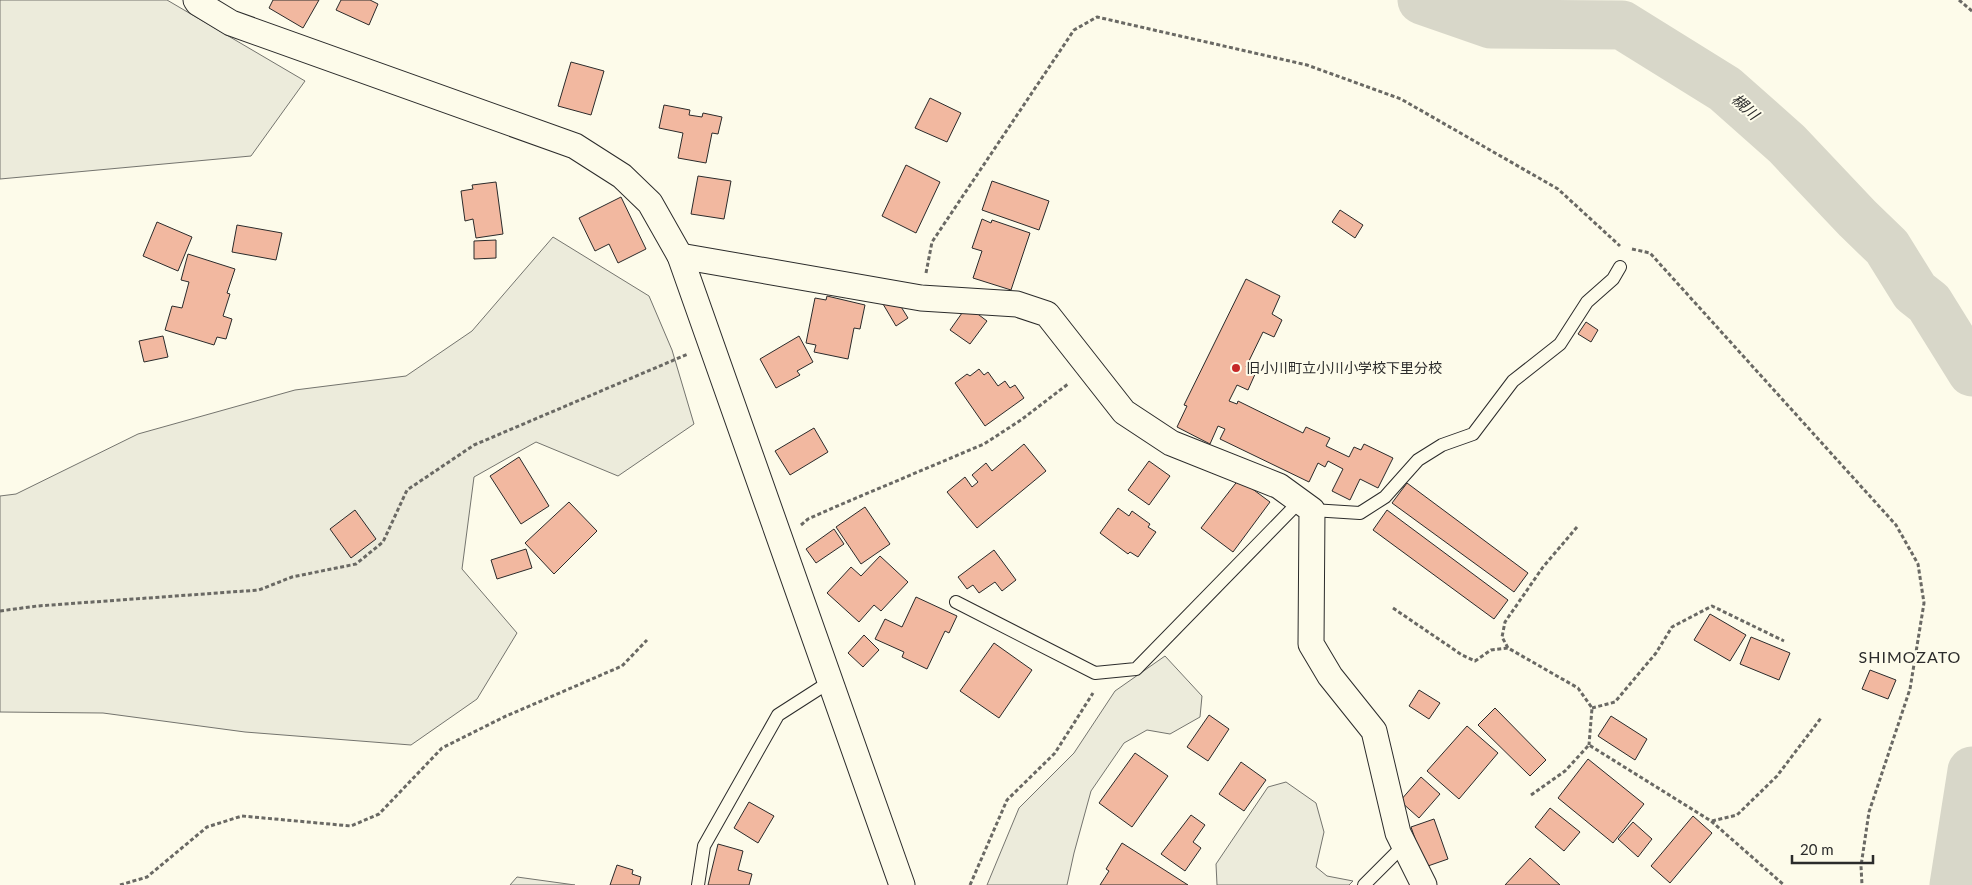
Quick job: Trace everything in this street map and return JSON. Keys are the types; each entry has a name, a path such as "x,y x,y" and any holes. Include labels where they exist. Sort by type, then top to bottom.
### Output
{"street":[{"path":"196,0 231,23 575,146 622,176 650,203 680,256 902,885"},
{"path":"680,256 921,298 1016,304 1047,314 1124,412 1171,443 1279,486 1306,506 1311,644 1330,676 1374,731 1398,833 1424,885"}],"lane":[{"path":"956,602 1095,673 1136,670 1306,506 1360,513 1385,497 1418,460 1442,445 1473,434 1513,381 1560,344 1587,302 1612,280 1620,267"},
{"path":"698,885 704,846 778,715 831,681"},
{"path":"1364,885 1404,845"}],"path":[{"path":"1959,0 1972,11"},
{"path":"921,298 932,242 1074,30 1097,17 1307,65 1401,99 1558,189 1621,247 1650,253 1896,525 1918,564 1924,603 1910,689 1869,812 1861,866 1862,885"},
{"path":"1620,267 1621,247"},
{"path":"0,611 37,606 259,590 292,577 356,564 382,542 407,490 474,445 712,344"},
{"path":"782,545 808,519 984,444 1021,420 1090,368"},
{"path":"1531,795 1565,772 1590,745 1592,708 1578,688 1508,648 1502,637 1505,622 1543,567 1577,527"},
{"path":"1592,708 1615,702 1656,653 1672,628 1712,606 1784,641"},
{"path":"1393,608 1462,655 1475,661 1492,650 1508,648"},
{"path":"120,885 147,877 207,827 242,816 352,826 379,814 442,748 504,717 622,666 647,640"},
{"path":"970,885 1007,800 1055,752 1106,672"},
{"path":"1711,821 1737,815 1777,776 1821,718"},
{"path":"1590,745 1711,821 1784,885"}],"shaded area":[{"path":"0,0 167,0 305,81 251,156 0,179"},
{"path":"553,237 649,296 672,350 694,424 618,476 536,442 474,477 462,569 517,633 477,699 411,745 245,732 103,713 0,712 0,496 16,494 138,434 295,390 406,376 472,331"},
{"path":"1165,656 1202,696 1200,717 1170,734 1147,730 1124,743 1091,791 1067,885 987,885 1019,808 1074,753 1115,691"},
{"path":"1286,782 1316,803 1324,832 1316,867 1327,876 1353,881 1349,885 1217,885 1216,864 1268,787"},
{"path":"517,877 575,885 510,885"}],"building":[{"path":"273,0 319,0 303,28 269,8"},
{"path":"341,0 370,0 378,4 369,25 336,10"},
{"path":"571,62 604,71 591,115 558,106"},
{"path":"930,98 961,113 947,142 915,128"},
{"path":"664,105 690,110 689,115 702,117 703,113 722,117 718,134 712,133 706,163 678,158 683,133 659,128"},
{"path":"906,165 940,182 916,233 882,216"},
{"path":"698,176 731,181 724,219 691,214"},
{"path":"992,181 1049,201 1039,230 982,210"},
{"path":"496,182 503,234 476,238 473,219 465,221 461,191 473,189 472,185"},
{"path":"621,197 646,249 618,263 609,244 595,251 579,218"},
{"path":"1340,210 1363,225 1355,238 1332,222"},
{"path":"982,219 991,223 992,220 1030,233 1011,290 973,278 982,251 972,248"},
{"path":"157,222 192,237 178,271 143,256"},
{"path":"237,225 282,233 276,260 232,252"},
{"path":"496,240 496,258 474,259 474,241"},
{"path":"188,254 235,269 227,293 230,294 223,316 232,319 226,339 217,337 214,345 165,330 172,306 182,308 189,282 181,280"},
{"path":"1246,279 1280,296 1272,314 1282,320 1274,337 1263,332 1246,367 1256,372 1248,390 1237,385 1229,401 1237,404 1238,401 1303,433 1306,427 1330,438 1326,446 1349,457 1354,447 1361,450 1364,444 1393,458 1378,488 1360,479 1350,500 1332,491 1343,469 1328,461 1325,467 1318,463 1309,482 1220,439 1225,429 1218,426 1210,444 1177,427 1187,406 1184,405"},
{"path":"827,296 865,305 860,329 854,328 848,359 814,352 816,345 806,343 815,298 826,300"},
{"path":"895,297 908,318 896,326 883,304"},
{"path":"967,306 987,321 970,344 950,330"},
{"path":"1586,322 1598,330 1591,342 1578,334"},
{"path":"163,336 168,357 144,362 139,341"},
{"path":"799,336 813,362 797,371 800,375 776,388 760,359"},
{"path":"979,369 984,375 988,372 998,386 1005,381 1010,388 1015,385 1024,398 985,426 955,383 967,374 970,376"},
{"path":"814,428 828,452 790,475 775,451"},
{"path":"1024,444 1046,471 977,528 947,492 965,477 972,487 978,482 972,475 986,463 992,471"},
{"path":"519,457 549,506 521,524 490,476"},
{"path":"1149,461 1170,476 1149,505 1128,490"},
{"path":"1239,479 1270,502 1233,552 1201,528"},
{"path":"1407,483 1528,573 1514,592 1392,503"},
{"path":"569,502 597,531 554,574 525,543"},
{"path":"865,507 890,544 861,564 836,527"},
{"path":"1118,508 1129,516 1132,511 1150,524 1148,527 1156,532 1138,557 1130,552 1128,554 1100,533"},
{"path":"355,510 376,539 351,558 330,529"},
{"path":"1387,510 1508,600 1494,619 1373,530"},
{"path":"834,529 844,544 816,563 806,549"},
{"path":"526,549 532,568 497,579 491,560"},
{"path":"994,550 1016,580 1002,591 995,582 979,593 973,585 967,589 958,577"},
{"path":"880,556 908,582 881,611 874,605 859,622 827,593 851,567 861,576"},
{"path":"916,597 957,616 949,633 945,631 927,669 902,657 904,652 875,639 885,619 902,627"},
{"path":"1710,614 1746,635 1730,661 1694,640"},
{"path":"864,635 879,650 863,667 848,653"},
{"path":"1751,637 1790,653 1779,680 1740,664"},
{"path":"994,643 1032,670 999,718 960,691"},
{"path":"1870,670 1896,680 1888,699 1862,689"},
{"path":"1419,690 1440,703 1429,719 1409,706"},
{"path":"1495,708 1546,760 1530,776 1478,725"},
{"path":"1209,715 1229,729 1208,761 1187,747"},
{"path":"1611,716 1647,739 1635,760 1598,736"},
{"path":"1467,726 1498,753 1459,799 1427,771"},
{"path":"1135,753 1168,776 1132,827 1099,803"},
{"path":"1588,759 1644,804 1613,843 1558,798"},
{"path":"1241,762 1266,780 1244,811 1219,794"},
{"path":"1421,777 1440,794 1419,818 1400,801"},
{"path":"749,802 774,816 758,843 734,828"},
{"path":"1550,808 1580,832 1564,851 1535,827"},
{"path":"1191,815 1205,825 1193,842 1201,848 1185,871 1161,854"},
{"path":"1693,816 1712,833 1670,883 1651,866"},
{"path":"1434,819 1448,859 1425,867 1411,827"},
{"path":"1633,822 1652,839 1638,857 1618,839"},
{"path":"1122,843 1188,885 1100,885 1109,871 1106,869"},
{"path":"718,844 743,851 738,870 752,874 749,885 708,885"},
{"path":"1530,858 1560,885 1505,885"},
{"path":"617,865 633,870 632,874 641,877 639,885 610,885"}],"waterway":[{"name":"槻川","path":"1422,0 1491,24 1622,25 1725,89 1787,144 1887,247 1915,292 1929,303 1972,372"},
{"name":"槻川","path":"1954,885 1972,771"}],"place":[{"name":"旧小川町立小川小学校下里分校","path":"1236,368"}],"district":[{"name":"SHIMOZATO","path":"1910,657"}]}
